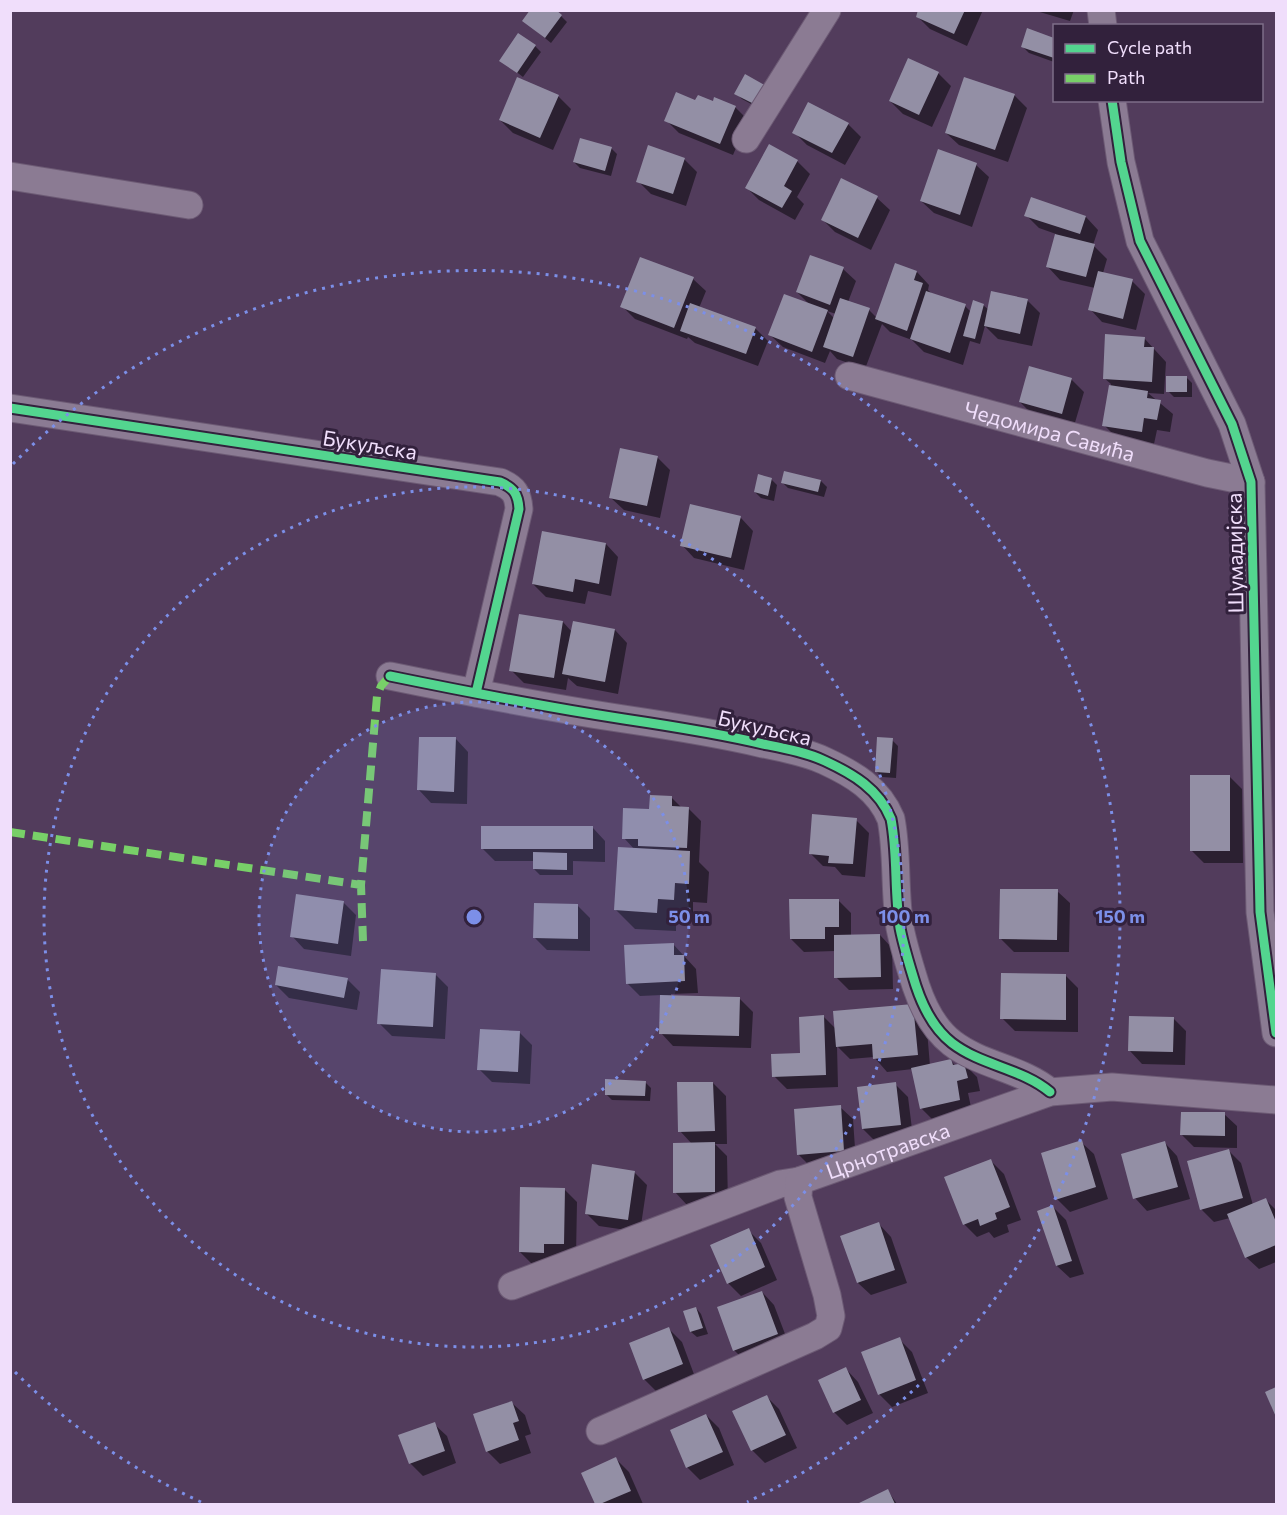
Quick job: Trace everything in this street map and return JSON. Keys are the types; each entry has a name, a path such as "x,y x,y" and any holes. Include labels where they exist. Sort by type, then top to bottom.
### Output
{"street":[{"path":"746,139 827,10"},
{"name":"Шумадијска","path":"1113,102 1120,162 1140,242 1232,424 1251,482 1260,912 1276,1033"},
{"path":"10,177 189,205"},
{"name":"Чедомира Савића","path":"849,376 1207,473 1251,482"},
{"name":"Букуљска","path":"10,408 500,482 512,487 518,497 519,509 476,693"},
{"name":"Букуљска","path":"390,676 476,693 713,732 793,750 822,760 872,789 886,807 891,819 900,928 910,966 927,1014 952,1043 982,1060 1038,1082 1050,1092"},
{"name":"Црнотравска","path":"512,1286 780,1184 799,1181 1050,1092 1112,1087 1276,1100"},
{"path":"600,1431 815,1336 828,1328 831,1316 827,1295 798,1197 799,1181"}],"building":[{"path":"530,10 556,10 562,15 545,38 522,21"},
{"path":"918,10 965,10 954,34 916,17"},
{"path":"1027,28 1053,38 1053,58 1021,47"},
{"path":"518,33 536,45 517,73 499,61"},
{"path":"908,58 939,72 919,115 889,101"},
{"path":"745,74 768,87 758,106 734,94"},
{"path":"517,77 559,95 540,138 499,120"},
{"path":"964,77 1015,94 995,150 945,133"},
{"path":"676,92 695,100 698,95 713,101 714,97 736,106 720,144 664,121"},
{"path":"808,102 849,123 832,153 792,133"},
{"path":"580,138 612,147 605,171 573,162"},
{"path":"769,144 798,160 784,186 792,191 782,208 745,188"},
{"path":"648,145 685,158 673,194 636,182"},
{"path":"938,149 977,163 960,215 920,201"},
{"path":"841,178 878,196 858,238 821,220"},
{"path":"1031,197 1086,216 1080,234 1024,216"},
{"path":"1055,234 1095,244 1086,277 1046,267"},
{"path":"810,255 844,267 830,305 796,292"},
{"path":"640,257 694,277 674,328 620,307"},
{"path":"895,263 917,271 914,280 923,283 907,331 875,319"},
{"path":"1098,271 1133,279 1123,319 1088,310"},
{"path":"926,291 966,304 950,353 910,339"},
{"path":"991,291 1028,299 1020,334 984,326"},
{"path":"784,294 828,310 812,352 768,335"},
{"path":"840,298 870,308 853,357 823,347"},
{"path":"973,300 984,304 975,339 963,336"},
{"path":"690,303 756,327 746,354 680,331"},
{"path":"1105,334 1145,337 1144,347 1154,347 1152,382 1103,379"},
{"path":"1029,366 1072,378 1062,414 1019,402"},
{"path":"1166,376 1187,376 1187,392 1166,392"},
{"path":"1109,385 1148,391 1147,398 1161,400 1157,420 1144,418 1142,432 1102,426"},
{"path":"620,448 658,456 647,506 609,498"},
{"path":"784,471 821,480 818,492 781,483"},
{"path":"758,474 772,478 768,496 754,492"},
{"path":"690,504 741,516 731,558 680,546"},
{"path":"542,531 606,543 599,584 575,579 573,592 532,584"},
{"path":"519,614 563,621 554,678 509,671"},
{"path":"573,621 615,629 605,682 562,674"},
{"path":"419,737 456,737 454,792 417,790"},
{"path":"877,737 893,738 890,773 875,772"},
{"path":"1190,775 1230,775 1230,851 1190,851"},
{"path":"650,795 672,796 672,806 689,807 687,848 638,846 638,839 622,839 623,808 649,809"},
{"path":"812,814 857,818 853,864 828,863 829,856 809,854"},
{"path":"481,826 593,826 593,849 481,849"},
{"path":"618,847 690,851 689,884 675,883 674,900 658,899 657,913 614,910"},
{"path":"533,852 567,853 567,870 533,869"},
{"path":"1000,889 1058,889 1057,940 999,939"},
{"path":"296,894 344,901 338,944 290,937"},
{"path":"789,899 839,899 839,927 825,927 825,939 790,939"},
{"path":"534,903 578,904 578,939 533,938"},
{"path":"880,934 881,977 834,978 834,935"},
{"path":"674,943 674,955 684,955 685,981 626,984 624,945"},
{"path":"278,966 348,978 344,998 275,985"},
{"path":"381,969 436,973 433,1027 377,1024"},
{"path":"1001,973 1066,974 1066,1020 1000,1019"},
{"path":"660,995 740,997 739,1036 659,1034"},
{"path":"913,1004 918,1055 873,1059 872,1044 836,1047 833,1011"},
{"path":"824,1015 826,1075 772,1077 771,1054 800,1053 799,1017"},
{"path":"1129,1016 1174,1017 1173,1052 1128,1051"},
{"path":"480,1029 520,1031 518,1072 477,1070"},
{"path":"951,1059 953,1065 964,1063 968,1078 957,1081 960,1100 920,1109 911,1068"},
{"path":"605,1079 646,1081 645,1096 605,1095"},
{"path":"677,1082 713,1082 715,1131 678,1132"},
{"path":"896,1082 901,1125 862,1129 857,1087"},
{"path":"841,1105 844,1151 797,1155 794,1109"},
{"path":"1181,1112 1225,1112 1225,1136 1180,1135"},
{"path":"1082,1140 1096,1187 1055,1200 1041,1153"},
{"path":"1165,1141 1178,1187 1133,1199 1121,1154"},
{"path":"715,1142 715,1192 673,1193 673,1143"},
{"path":"1229,1149 1243,1198 1200,1210 1187,1161"},
{"path":"991,1159 1010,1207 995,1213 997,1219 980,1226 978,1219 963,1225 944,1177"},
{"path":"592,1164 635,1171 628,1220 585,1214"},
{"path":"520,1187 565,1188 564,1244 544,1244 544,1253 519,1252"},
{"path":"1266,1198 1276,1222 1276,1245 1245,1258 1227,1214"},
{"path":"1053,1205 1072,1261 1056,1266 1037,1211"},
{"path":"879,1222 895,1270 857,1283 840,1236"},
{"path":"749,1228 765,1267 727,1284 710,1245"},
{"path":"762,1291 778,1334 733,1351 717,1307"},
{"path":"696,1307 703,1328 690,1332 683,1311"},
{"path":"669,1327 683,1364 643,1380 629,1343"},
{"path":"900,1337 916,1380 878,1395 861,1352"},
{"path":"846,1367 861,1400 833,1413 818,1380"},
{"path":"1276,1387 1276,1417 1265,1392"},
{"path":"767,1395 786,1435 751,1451 732,1411"},
{"path":"512,1401 519,1421 513,1423 519,1440 486,1452 473,1414"},
{"path":"706,1414 723,1452 686,1468 670,1430"},
{"path":"435,1422 445,1451 409,1464 398,1435"},
{"path":"616,1457 631,1491 595,1504 581,1473"},
{"path":"888,1489 895,1504 857,1504"}],"marked path":[{"path":"363,941 361,885 377,696 381,686 390,676"},
{"path":"10,832 361,885"}],"cycle path":[{"path":"1112,102 1121,162 1140,241 1232,424 1251,482 1260,912 1276,1033"},
{"path":"10,408 500,482 509,487 518,499 519,509 476,693"},
{"path":"390,676 536,704 711,733 786,749 818,758 855,777 880,799 891,819 900,928 916,986 930,1017 940,1031 964,1051 1027,1077 1050,1092"}]}
